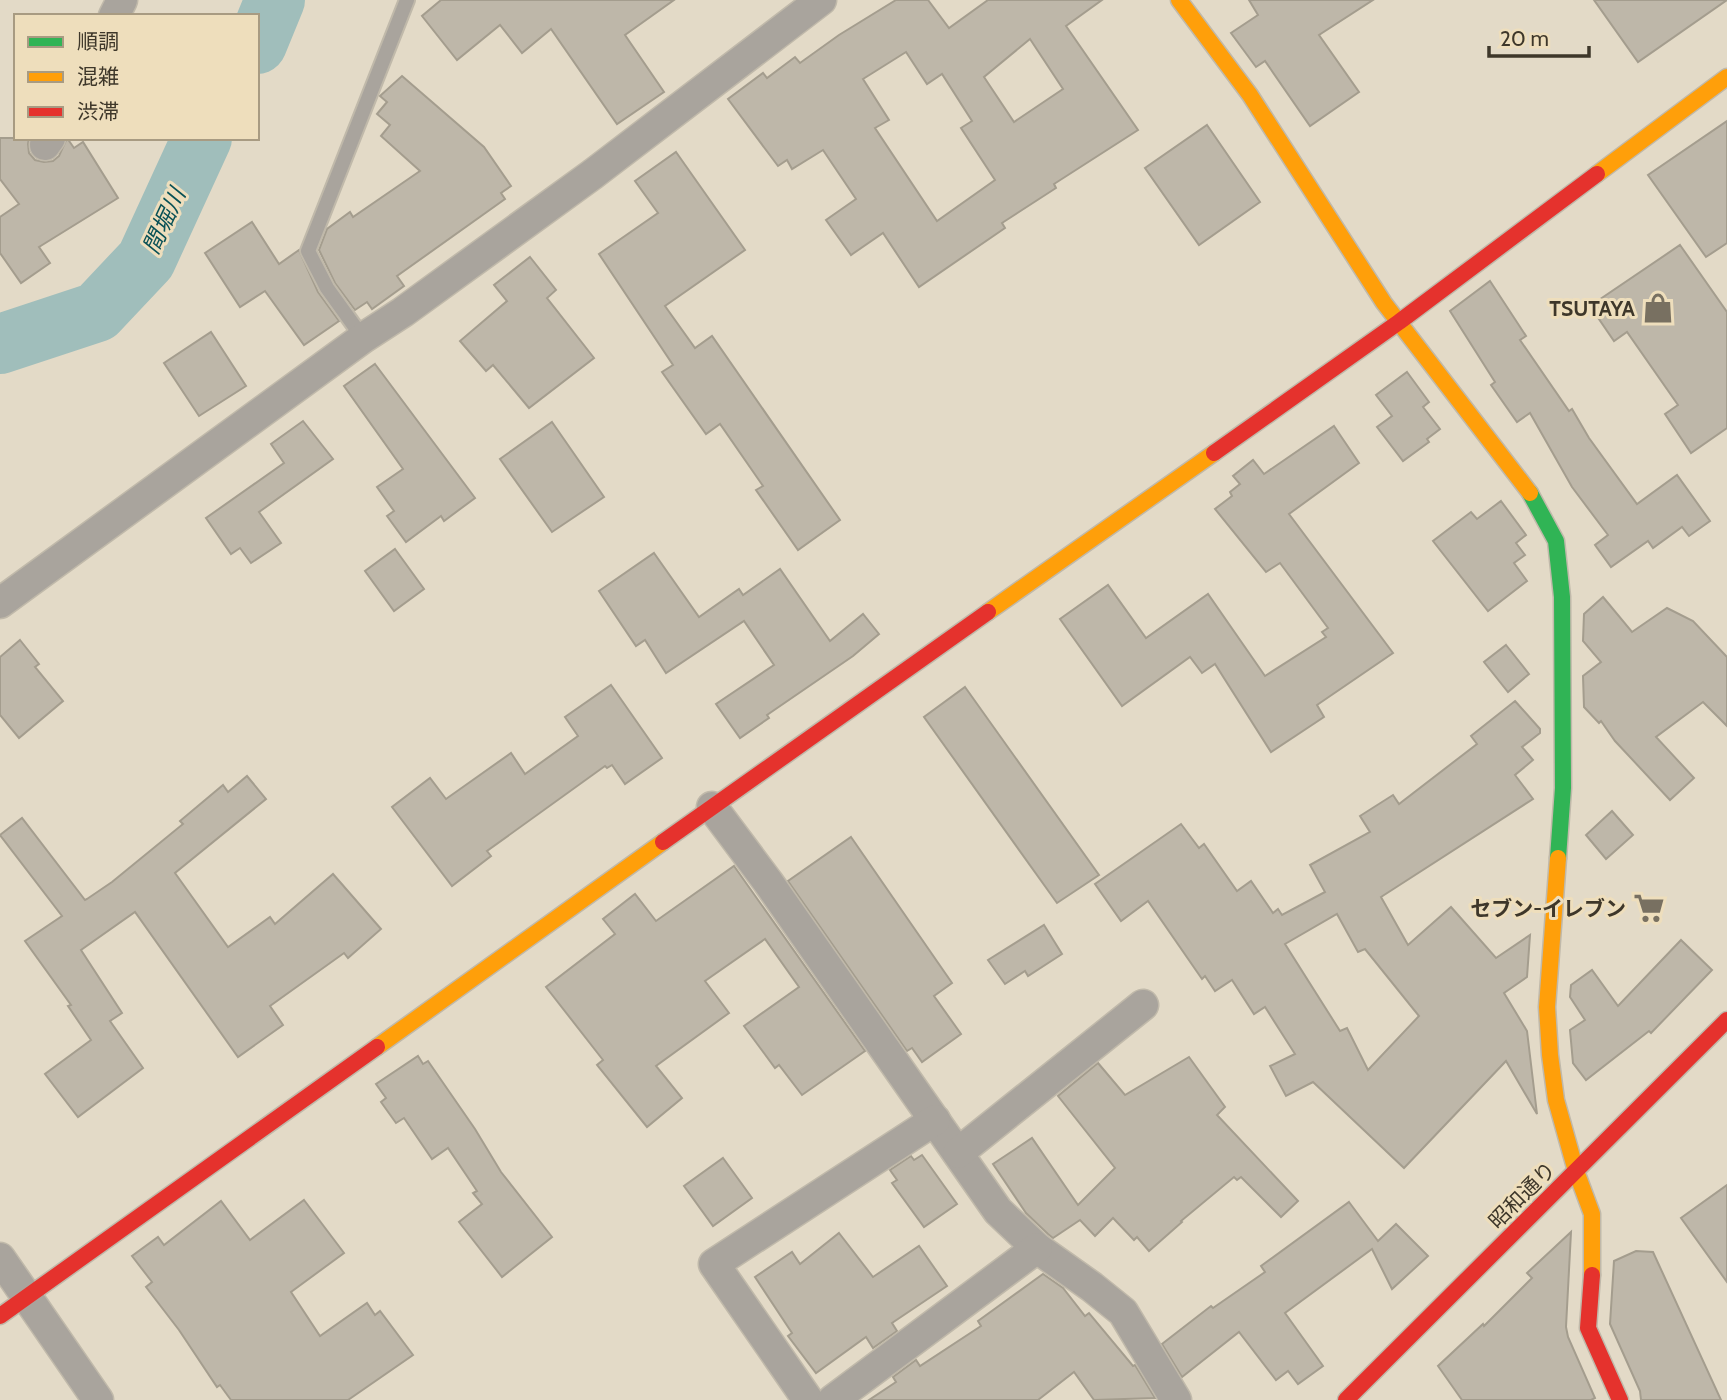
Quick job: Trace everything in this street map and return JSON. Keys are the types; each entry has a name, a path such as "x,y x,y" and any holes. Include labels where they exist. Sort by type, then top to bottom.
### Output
{"street":[{"path":"0,603 363,338 583,182 821,0"},
{"path":"1179,0 1250,95 1384,303 1528,490 1556,541 1562,597 1560,667 1563,788 1547,1007 1550,1055 1556,1100 1591,1214 1593,1255 1588,1328 1620,1400"},
{"path":"0,1316 712,807 1399,322 1727,77"},
{"path":"712,807 768,882 999,1211 1037,1248 1123,1312 1176,1400"},
{"path":"958,1153 1143,1005"},
{"name":"昭和通り","path":"1346,1400 1727,1020"},
{"path":"808,1400 714,1264 935,1120"},
{"path":"833,1400 1037,1248"},
{"path":"0,1258 98,1400"}],"lane":[{"path":"363,338 327,288 308,251 407,0"}],"building":[{"path":"441,0 674,0 625,35 664,92 617,124 551,29 522,53 500,25 457,60 422,16"},
{"path":"896,0 928,0 949,28 988,0 1102,0 1066,26 1138,130 1054,184 1056,188 1002,223 1005,228 919,287 883,233 851,255 826,220 856,199 823,150 792,169 787,160 778,166 728,99 763,73 767,78 795,57 800,63","holes":["1030,39 1063,89 1014,122 984,77","906,52 927,84 942,74 972,121 961,128 995,180 937,221 875,128 889,120 863,79"]},
{"path":"1249,0 1373,0 1319,35 1359,92 1310,126 1265,61 1256,67 1231,33 1258,15"},
{"path":"1594,0 1727,0 1638,62"},
{"path":"402,76 484,147 511,186 501,193 505,199 397,276 404,286 372,309 367,302 355,310 335,283 319,250 327,229 350,212 353,217 420,171 381,136 390,125 377,114 387,102 380,96"},
{"path":"1727,121 1727,243 1706,257 1648,175"},
{"path":"1207,125 1260,202 1199,245 1145,168"},
{"path":"0,138 29,140 29,153 35,160 44,162 53,161 59,156 66,140 74,148 83,142 118,198 39,247 50,263 21,283 0,253 0,217 19,204 0,179"},
{"path":"676,152 745,250 665,306 695,348 712,336 840,520 798,550 756,490 763,486 720,424 706,434 662,372 673,365 599,254 658,213 635,181"},
{"path":"252,222 279,264 299,250 318,292 339,321 304,345 265,291 240,307 205,253"},
{"path":"1680,245 1727,312 1727,428 1691,453 1665,414 1678,405 1627,332 1614,341 1590,306"},
{"path":"530,257 556,290 547,298 594,358 529,408 493,365 486,371 460,341 507,301 494,285"},
{"path":"1490,281 1526,336 1520,340 1569,411 1572,409 1589,438 1637,504 1677,475 1710,521 1689,536 1682,527 1653,548 1648,541 1611,567 1595,545 1608,535 1572,487 1530,413 1517,422 1491,385 1495,382 1450,311"},
{"path":"211,332 246,386 199,416 164,363"},
{"path":"375,364 475,498 444,521 441,516 406,542 387,516 394,511 377,487 403,469 344,386"},
{"path":"1407,372 1429,402 1423,407 1440,429 1427,439 1429,442 1403,461 1377,427 1392,416 1376,395"},
{"path":"303,421 333,459 259,512 281,543 251,563 240,548 231,554 206,518 284,463 271,444"},
{"path":"552,422 604,497 552,532 500,459"},
{"path":"1334,426 1359,463 1289,514 1393,653 1317,705 1324,717 1271,752 1215,664 1202,673 1190,657 1122,706 1060,619 1108,585 1146,638 1208,594 1265,676 1326,637 1322,632 1328,628 1280,563 1266,572 1215,509 1232,496 1230,492 1240,484 1233,476 1253,460 1264,474"},
{"path":"1501,501 1526,535 1516,543 1525,555 1514,563 1527,581 1488,611 1433,541 1471,512 1477,519"},
{"path":"395,549 424,589 394,611 365,571"},
{"path":"654,553 699,617 739,589 743,595 780,569 830,641 863,614 879,634 853,656 767,715 769,718 740,738 716,704 774,665 744,621 666,673 645,640 636,646 599,591"},
{"path":"1603,597 1632,632 1667,608 1693,621 1727,657 1727,726 1703,702 1656,737 1694,778 1670,800 1615,741 1601,721 1599,723 1584,707 1583,676 1601,662 1583,641 1584,614"},
{"path":"20,640 39,664 35,667 63,701 19,738 0,715 0,657"},
{"path":"1506,645 1529,674 1508,692 1484,662"},
{"path":"611,685 662,758 625,784 612,765 607,768 605,766 487,851 491,856 452,886 392,807 430,778 446,799 511,753 525,774 578,736 565,717"},
{"path":"965,687 1099,875 1057,903 924,717"},
{"path":"1515,701 1540,729 1540,733 1522,747 1533,760 1515,775 1533,799 1381,897 1408,945 1451,907 1496,958 1530,935 1527,977 1504,993 1527,1031 1537,1114 1506,1061 1404,1168 1313,1082 1286,1096 1270,1066 1295,1054 1265,1007 1254,1014 1232,980 1215,991 1205,976 1202,979 1148,901 1121,921 1095,884 1181,824 1199,848 1204,844 1237,891 1251,881 1273,913 1278,909 1282,915 1325,892 1310,865 1370,832 1360,816 1393,795 1399,804 1477,744 1471,736","holes":["1337,914 1358,952 1365,949 1419,1016 1368,1070 1347,1028 1340,1031 1285,944"]},
{"path":"247,776 266,799 175,873 228,947 270,917 275,924 333,874 381,929 348,958 344,953 270,1006 283,1025 238,1057 135,912 81,950 122,1013 110,1021 143,1068 78,1117 45,1074 91,1040 68,1006 71,1005 25,941 62,916 0,835 22,818 85,900 112,882 183,824 180,821 223,785 228,792"},
{"path":"1612,811 1633,835 1606,859 1586,835"},
{"path":"851,837 952,983 934,996 961,1034 922,1062 912,1048 907,1051 788,881"},
{"path":"734,866 865,1051 802,1095 779,1065 775,1068 744,1026 799,987 765,939 705,981 729,1013 656,1066 682,1098 647,1127 597,1065 603,1060 546,987 615,934 603,919 635,894 656,921"},
{"path":"1044,925 1062,954 1028,976 1025,971 1005,984 988,960"},
{"path":"1681,940 1712,970 1651,1033 1649,1031 1586,1080 1573,1063 1570,1030 1585,1020 1570,997 1571,985 1592,970 1618,1006"},
{"path":"418,1056 423,1064 428,1061 501,1172 552,1237 502,1277 459,1222 482,1204 473,1193 477,1191 448,1148 432,1159 404,1118 396,1123 381,1102 386,1098 376,1084"},
{"path":"1189,1057 1225,1107 1217,1115 1298,1201 1281,1217 1241,1177 1237,1180 1234,1177 1149,1251 1137,1237 1134,1240 1113,1218 1095,1236 1080,1220 1053,1238 1026,1213 993,1164 1032,1138 1078,1205 1115,1168 1058,1096 1098,1063 1125,1095"},
{"path":"922,1155 957,1204 924,1227 892,1183 897,1180 890,1170 911,1156 914,1160"},
{"path":"723,1158 752,1198 713,1226 684,1186"},
{"path":"1727,1185 1727,1282 1681,1218"},
{"path":"304,1200 344,1253 291,1292 320,1336 367,1303 375,1315 380,1311 413,1355 348,1400 231,1400 220,1385 217,1387 146,1287 152,1282 132,1256 158,1237 164,1245 221,1201 250,1240"},
{"path":"1349,1202 1378,1241 1396,1224 1428,1256 1392,1289 1372,1249 1285,1313 1323,1366 1298,1384 1288,1371 1276,1380 1239,1332 1182,1377 1162,1344 1211,1306 1213,1308 1265,1272 1261,1266"},
{"path":"1571,1232 1566,1327 1595,1398 1462,1400 1438,1366 1483,1324 1484,1326 1532,1278 1527,1273"},
{"path":"839,1233 873,1277 919,1246 947,1286 892,1323 897,1331 873,1348 866,1337 816,1373 788,1336 792,1333 755,1277 792,1252 800,1264"},
{"path":"1636,1251 1653,1252 1721,1400 1641,1400 1640,1391 1610,1324 1614,1261"},
{"path":"1043,1274 1063,1288 1085,1316 1089,1313 1133,1366 1135,1365 1155,1398 1094,1400 1074,1372 1038,1400 869,1400 896,1382 893,1377 916,1360 920,1366 981,1326 978,1321"}],"waterway":[{"name":"間堀川","path":"259,39 275,0"},
{"name":"間堀川","path":"0,344 97,312 146,260 201,140"}],"traffic: fast":[{"path":"1530,493 1556,541 1562,597 1563,788 1558,858"}],"traffic: slow":[{"path":"1179,0 1250,95 1384,303 1530,493"},
{"path":"1597,174 1727,77"},
{"path":"988,612 1214,453"},
{"path":"377,1047 663,842"},
{"path":"1558,858 1547,1007 1550,1055 1556,1100 1576,1171 1592,1214 1592,1275"}],"traffic: jam":[{"path":"1214,453 1399,322 1597,174"},
{"path":"663,842 988,612"},
{"path":"1346,1400 1727,1020"},
{"path":"0,1316 377,1047"},
{"path":"1592,1275 1588,1328 1620,1400"}],"place":[{"name":"TSUTAYA","path":"1658,308"},
{"name":"セブン-イレブン","path":"1649,908"}]}
